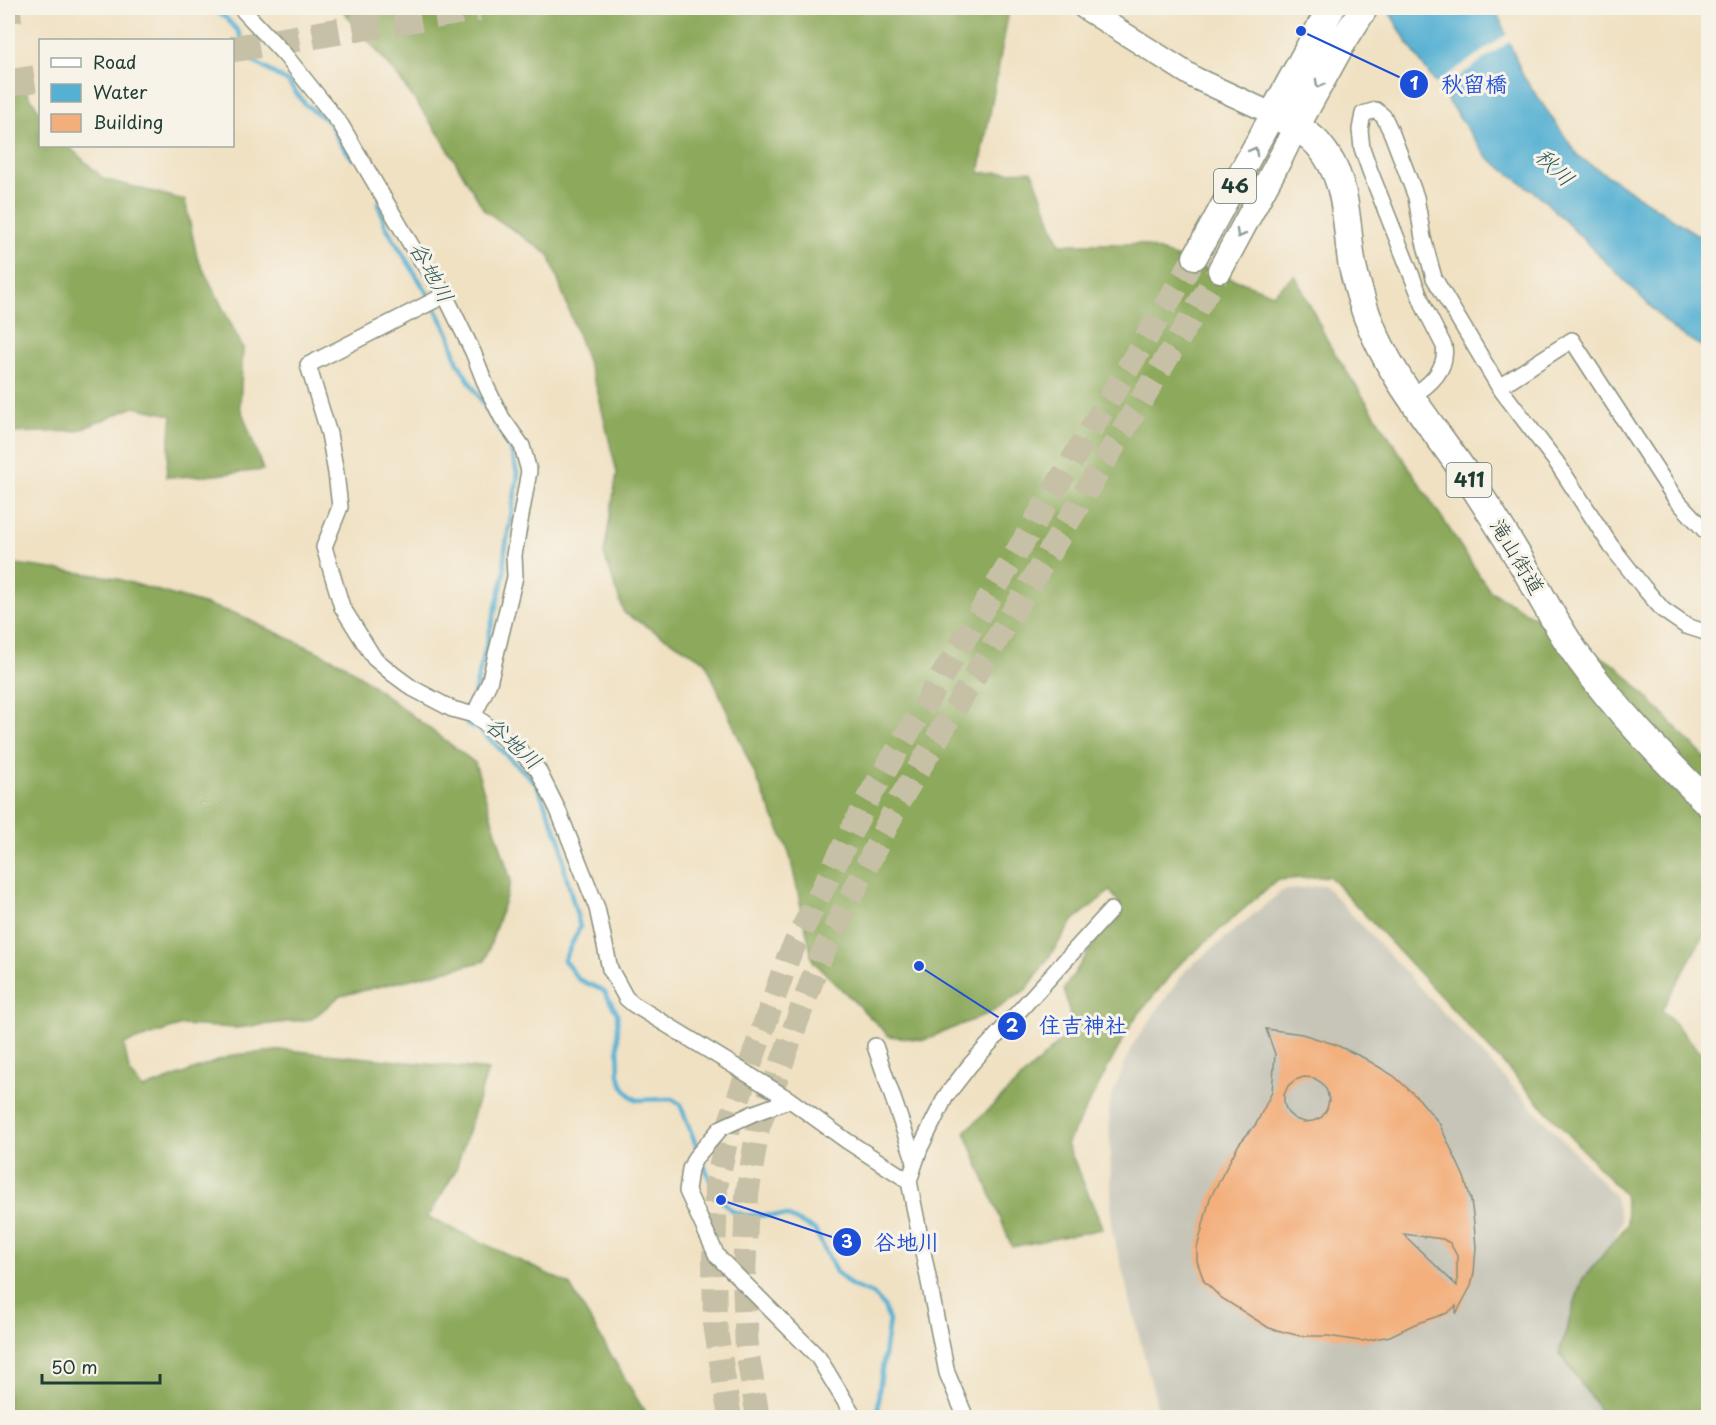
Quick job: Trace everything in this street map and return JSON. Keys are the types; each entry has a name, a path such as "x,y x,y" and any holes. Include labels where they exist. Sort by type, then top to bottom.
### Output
{"highway":[{"path":"1285,120 1343,41 1364,8"},
{"path":"1285,120 1329,10"},
{"name":"滝山街道","path":"1285,120 1318,144 1340,179 1352,264 1359,294 1371,325 1410,397 1479,494 1578,656 1603,690 1655,750 1708,803"}],"main road":[{"name":"46","path":"1195,257 1285,120"},
{"name":"46","path":"1220,270 1282,155 1285,120"}],"street":[{"path":"241,8 285,55 341,124 414,250 445,295 474,352 487,388 502,418 522,446 529,471 514,555 515,577 489,683 474,715"},
{"path":"1084,8 1195,78 1285,120"},
{"path":"1410,397 1425,388 1437,375 1446,355 1444,346 1416,288 1362,148 1360,122 1363,114 1376,110 1384,117 1392,134 1412,187 1434,278 1499,387 1557,463 1611,546 1644,588 1663,609 1686,626 1708,633"},
{"path":"445,295 308,365 329,434 336,473 340,507 324,547 342,607 374,658 393,674 412,688 441,704 474,715 521,752 538,770 547,785 573,845 597,908 610,969 626,998 790,1100 847,1141 909,1181"},
{"path":"1499,387 1572,340 1675,498 1708,534"},
{"path":"966,1418 947,1372 909,1181 933,1120 946,1096 970,1065 1111,910"},
{"path":"875,1046 915,1162"},
{"path":"790,1100 727,1124 700,1151 690,1169 687,1191 717,1256 818,1357 855,1418"}],"shaded area":[{"path":"1324,885 1615,1196 1622,1221 1611,1245 1609,1417 1160,1417 1112,1230 1109,1104 1132,1046 1185,971 1282,891"}],"green space":[{"path":"341,8 1005,8 1008,15 979,173 1032,171 1060,244 1141,244 1273,294 1295,275 1330,346 1489,590 1618,667 1708,761 1708,927 1662,1010 1708,1060 1708,1417 1605,1417 1559,1353 1582,1280 1628,1224 1624,1194 1329,876 1277,880 1178,966 1133,1021 1067,1144 1103,1229 1012,1247 965,1132 1073,1029 1064,989 1120,904 1110,891 1074,920 1027,989 992,1012 924,1040 889,1036 813,961 789,852 705,661 624,613 604,554 617,473 597,389 549,255 484,210 441,137 397,75"},
{"path":"8,63 39,110 39,147 69,147 104,179 185,200 197,257 243,348 240,406 263,470 166,477 172,415 134,407 77,431 8,433"},
{"path":"8,563 111,577 234,613 344,664 475,763 511,881 485,961 340,996 312,1019 236,1028 182,1025 124,1044 129,1071 143,1089 233,1055 287,1050 488,1070 455,1172 428,1217 569,1284 646,1414 645,1417 8,1417"}],"water":[{"name":"秋川","path":"1387,8 1495,8 1523,76 1579,157 1708,242 1708,350 1675,331 1543,199 1486,156 1409,45"}],"pier":[{"path":"1509,33 1512,40 1437,91 1433,85"}],"building":[{"path":"1266,1029 1302,1034 1334,1044 1394,1076 1419,1099 1439,1123 1464,1177 1471,1200 1474,1223 1476,1247 1474,1273 1471,1286 1456,1314 1456,1306 1447,1313 1390,1336 1370,1340 1300,1336 1269,1328 1220,1297 1204,1281 1197,1261 1197,1248 1210,1198 1239,1144 1256,1124 1272,1092 1275,1054","holes":["1304,1077 1314,1078 1322,1083 1329,1100 1322,1117 1304,1122 1288,1113 1284,1104 1284,1095 1288,1086","1403,1234 1443,1239 1450,1243 1457,1256 1457,1286"]}],"waterway":[{"name":"谷地川","path":"210,8 225,17 238,31 253,61 288,82 305,104 330,123 338,140 353,159"},
{"name":"谷地川","path":"378,203 386,227 429,296 449,334 458,363 510,447 518,476 505,551 504,575 471,706"},
{"name":"谷地川","path":"469,717 467,724 480,730 536,783 561,842 565,871 580,927 564,960 578,979 604,991 617,1013 619,1075 623,1087 637,1100 672,1099 680,1104 698,1150"},
{"name":"谷地川","path":"701,1158 721,1200 732,1211 744,1215 787,1216 815,1230 836,1272 852,1286 873,1294 884,1306 889,1321 879,1391 878,1418"}],"tunnel":[{"path":"8,9 21,8"},
{"path":"234,49 479,8"},
{"path":"8,83 39,78"},
{"path":"730,1418 715,1324 716,1187 731,1119 788,958 866,802 1195,257"},
{"path":"758,1418 747,1350 744,1280 747,1195 758,1128 819,961 898,803 1220,270"}],"place":[{"name":"秋留橋","path":"1301,31"},
{"name":"住吉神社","path":"919,966"},
{"name":"谷地川","path":"721,1200"}]}
